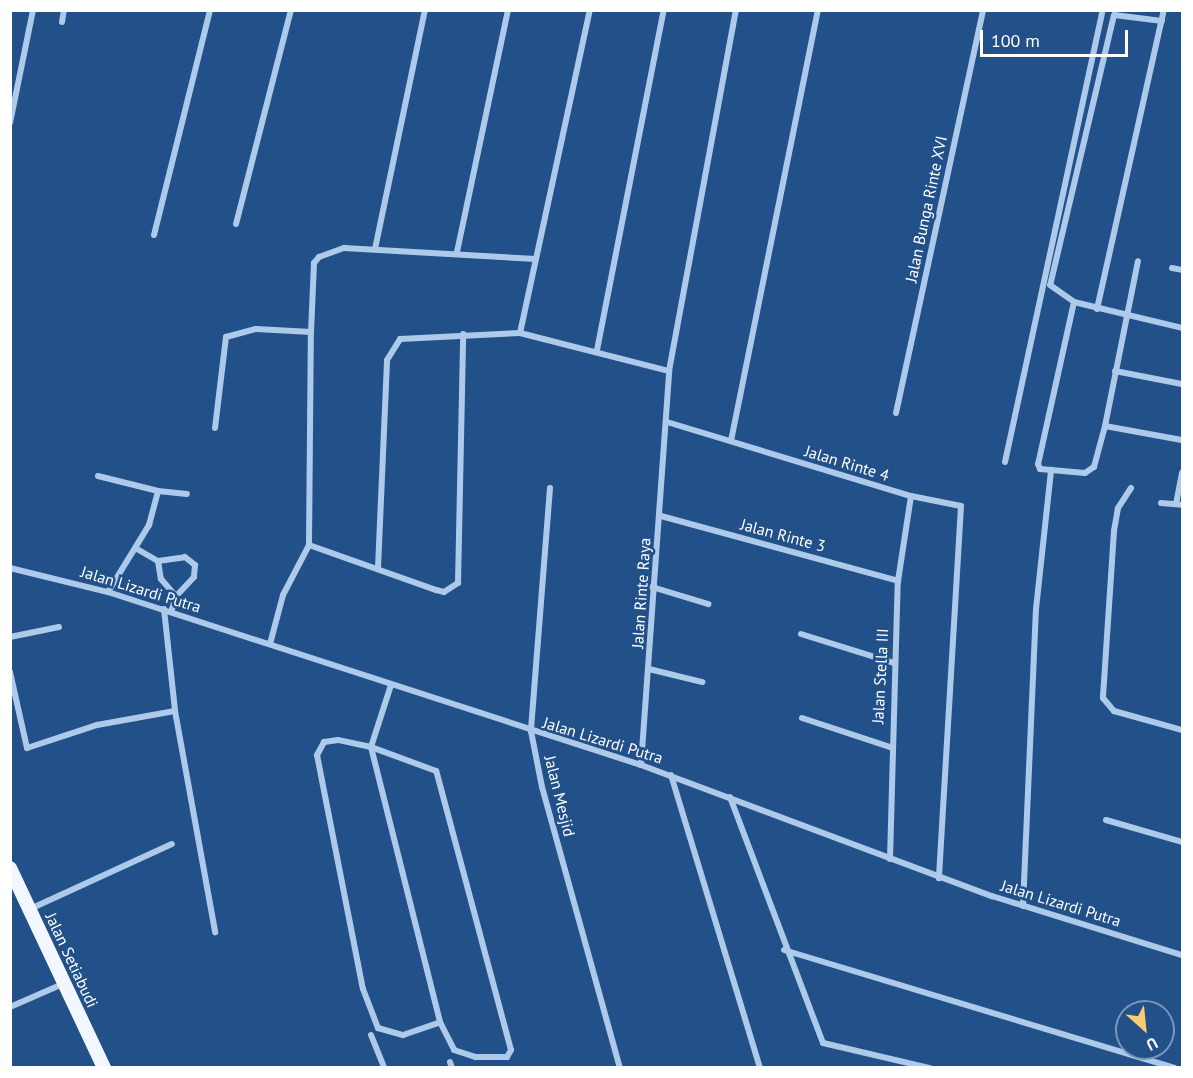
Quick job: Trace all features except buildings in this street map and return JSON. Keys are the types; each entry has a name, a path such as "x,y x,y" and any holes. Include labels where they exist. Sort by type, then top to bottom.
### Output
{"main road":[{"name":"Jalan Setiabudi","path":"10,867 104,1068"}],"street":[{"path":"10,123 33,10"},
{"path":"62,22 64,10"},
{"path":"154,235 210,10"},
{"path":"236,224 291,10"},
{"path":"375,249 425,10"},
{"path":"457,252 508,10"},
{"path":"520,333 590,10"},
{"path":"597,350 664,10"},
{"name":"Jalan Rinte Raya","path":"641,765 649,669 652,587 661,516 669,371 736,10"},
{"path":"731,441 818,10"},
{"name":"Jalan Bunga Rinte XVI","path":"896,412 983,10"},
{"path":"1005,462 1103,10"},
{"path":"1097,309 1164,10"},
{"path":"1162,21 1114,15 1051,279 1052,289 1074,302 1182,328"},
{"path":"270,644 283,596 309,545 311,332 314,264 319,256 332,249 375,249 457,252 536,259"},
{"path":"1074,302 1038,455 1040,469 1091,471 1105,426 1138,261"},
{"path":"1172,268 1182,270"},
{"path":"215,428 226,337 236,330 311,332"},
{"path":"378,568 389,351 410,336 520,333 597,350 669,371"},
{"path":"309,545 444,592 458,584 463,334"},
{"path":"1115,371 1182,384"},
{"name":"Jalan Rinte 4","path":"667,422 911,496 956,503 962,514 939,878"},
{"path":"1105,426 1182,440"},
{"path":"1023,906 1036,609 1051,470"},
{"path":"1161,503 1179,505 1182,473"},
{"path":"98,476 158,491 187,494"},
{"name":"Jalan Mesjid","path":"550,488 531,731 542,787 620,1068"},
{"path":"1131,488 1118,508 1114,531 1103,698 1114,711 1182,730"},
{"path":"108,592 137,549 158,491"},
{"name":"Jalan Stella III","path":"890,859 890,747 898,581 911,496"},
{"name":"Jalan Rinte 3","path":"661,516 898,581"},
{"path":"137,549 158,561 185,557 195,565 194,577 176,596 167,611 175,711 215,932"},
{"path":"158,561 161,579 176,596"},
{"name":"Jalan Lizardi Putra","path":"10,568 108,592 641,765 939,878 1182,954"},
{"path":"652,587 708,604"},
{"path":"10,637 59,627"},
{"path":"801,634 894,663"},
{"path":"649,669 702,682"},
{"path":"10,672 27,748 97,725 175,711"},
{"path":"391,685 371,747 440,1022 457,1052 488,1058 511,1053 436,771 371,747 330,740 320,746 317,755 363,989 378,1028 403,1035 440,1022"},
{"path":"802,718 890,747"},
{"path":"671,775 760,1068"},
{"path":"730,798 784,950 823,1043 930,1068"},
{"path":"1106,820 1182,842"},
{"path":"30,909 172,844"},
{"path":"784,950 1175,1068"},
{"path":"10,1007 65,983"},
{"path":"371,1035 384,1068"}]}
